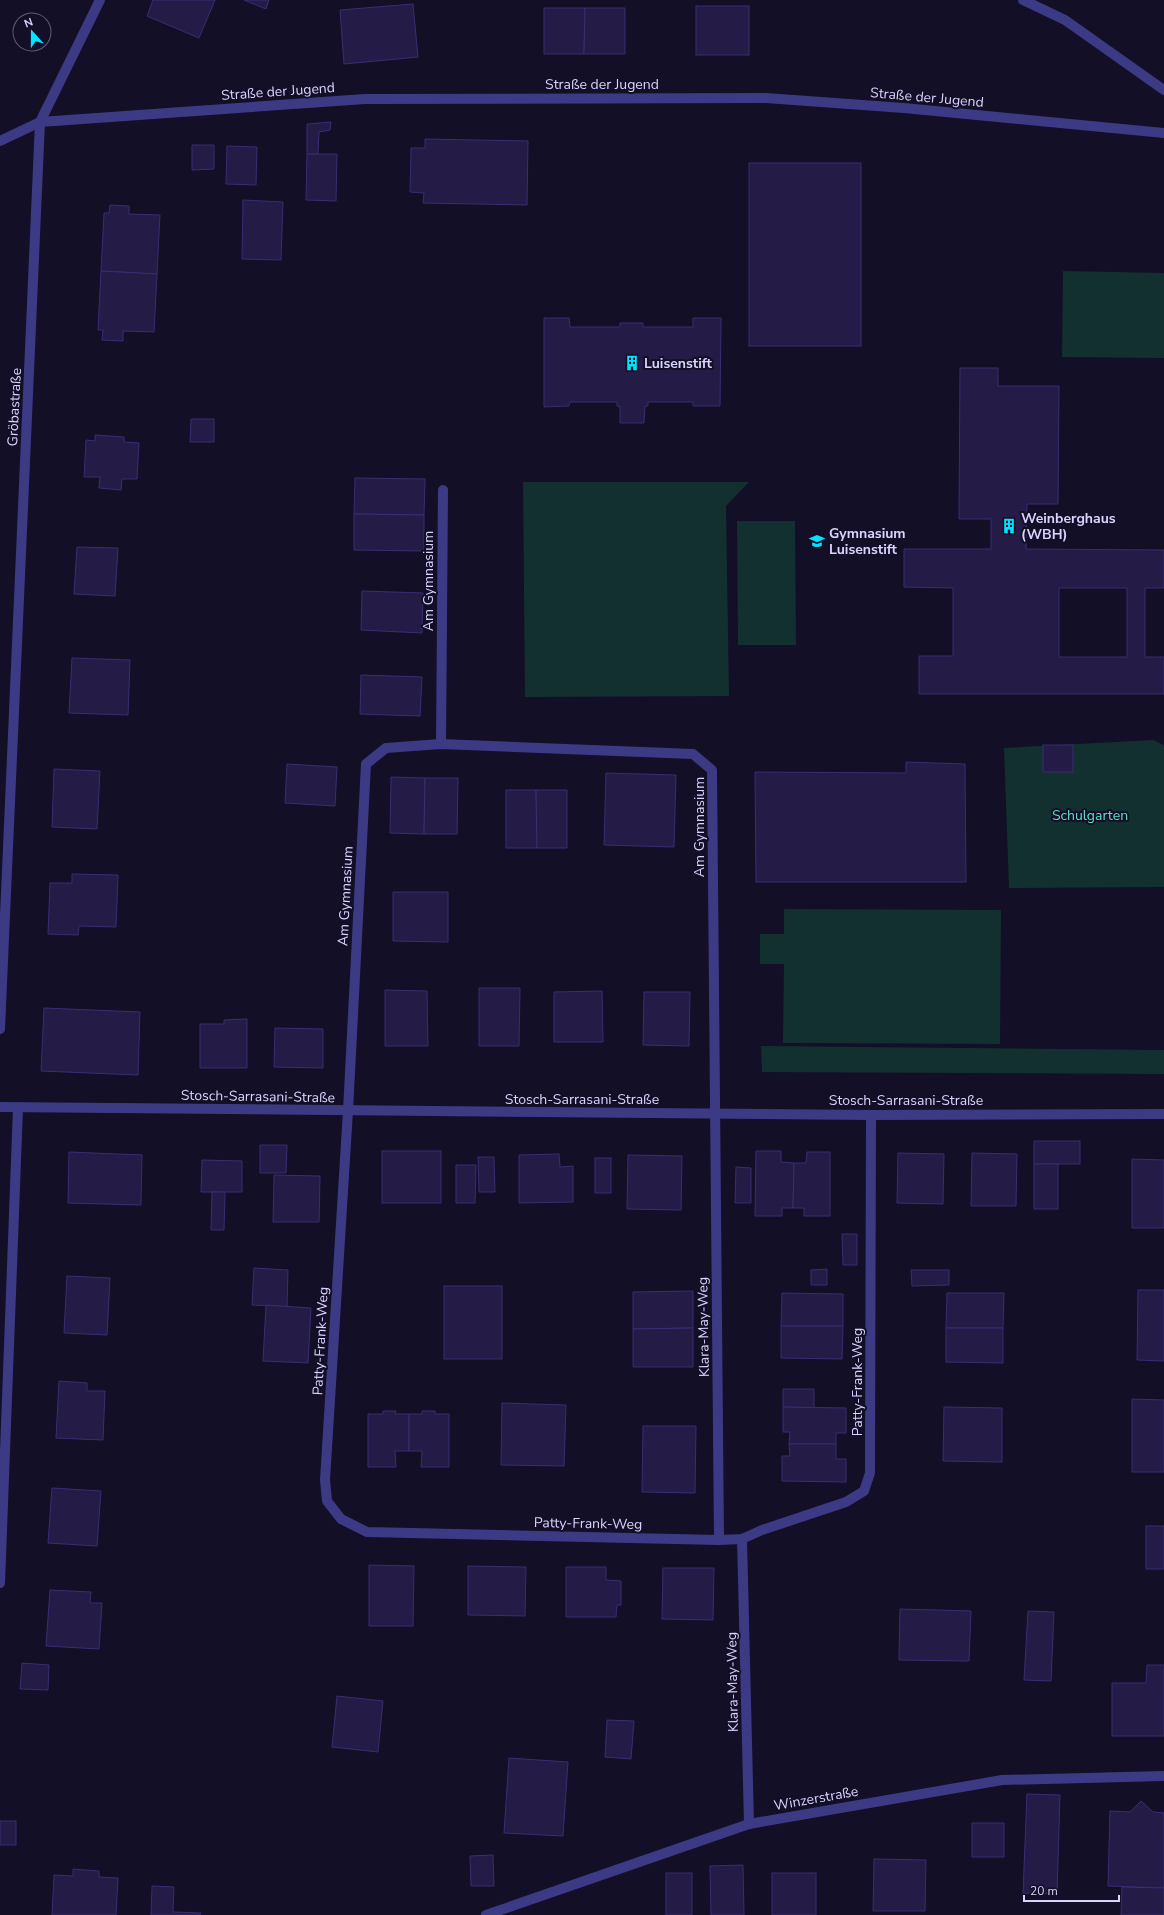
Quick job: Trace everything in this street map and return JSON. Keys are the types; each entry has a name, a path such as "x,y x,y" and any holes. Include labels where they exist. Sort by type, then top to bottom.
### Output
{"street":[{"path":"0,141 40,122 100,0"},
{"path":"1023,0 1065,20 1164,90"},
{"name":"Straße der Jugend","path":"40,122 365,99 766,98 904,108 1164,133"},
{"name":"Gröbastraße","path":"0,1029 40,122"},
{"name":"Am Gymnasium","path":"441,744 443,490"},
{"name":"Am Gymnasium","path":"348,1111 366,764 386,748 441,744 693,754 712,770 714,1114"},
{"name":"Stosch-Sarrasani-Straße","path":"0,1106 18,1108 714,1114 1164,1114"},
{"path":"0,1583 18,1108"},
{"name":"Patty-Frank-Weg","path":"348,1111 325,1480 327,1501 341,1519 367,1532 719,1540 742,1540 762,1530 846,1502 864,1490 870,1473 871,1115"},
{"name":"Klara-May-Weg","path":"714,1114 719,1540"},
{"name":"Klara-May-Weg","path":"742,1540 749,1824"},
{"name":"Winzerstraße","path":"486,1915 749,1824 1002,1780 1164,1776"}],"green space":[{"path":"1063,271 1164,273 1164,358 1062,357"},
{"path":"523,482 749,482 726,506 729,696 525,697"},
{"path":"737,521 795,521 796,645 738,645"},
{"name":"Schulgarten","path":"1153,740 1164,745 1164,887 1009,888 1004,748"},
{"path":"784,909 1001,910 1000,1044 783,1043 784,964 760,964 760,934 784,934"},
{"path":"761,1046 1164,1050 1164,1074 762,1072"}],"building":[{"path":"153,0 215,0 199,38 147,16"},
{"path":"244,0 269,0 266,9"},
{"path":"413,4 418,57 344,64 340,10"},
{"path":"696,6 749,6 749,55 696,55"},
{"path":"544,8 585,8 584,54 544,54"},
{"path":"585,8 625,8 625,54 584,54"},
{"path":"331,122 330,130 319,132 318,154 307,154 307,124"},
{"path":"425,139 528,141 527,205 423,203 424,193 410,192 411,148 425,148"},
{"path":"192,145 214,145 214,169 192,170"},
{"path":"227,146 257,147 256,185 226,184"},
{"path":"307,154 337,154 336,201 306,200"},
{"path":"749,163 861,163 861,346 749,346"},
{"path":"243,200 283,202 281,260 242,259"},
{"path":"110,205 129,206 129,214 160,215 157,274 101,271 104,213 109,213"},
{"path":"101,271 157,274 154,332 123,331 123,341 102,340 103,330 98,330"},
{"name":"Luisenstift","path":"544,318 569,318 570,327 620,327 620,323 643,323 643,327 693,327 693,318 721,318 720,406 693,406 693,402 648,402 648,406 645,406 644,423 620,423 620,407 617,406 617,402 570,402 569,406 544,407"},
{"name":"Weinberghaus (WBH)","path":"960,368 998,368 998,386 1059,386 1058,504 1027,504 1026,549 1164,550 1164,588 1145,588 1145,657 1164,657 1164,694 919,694 919,656 953,656 953,588 904,587 904,549 991,549 991,519 959,519","holes":["1059,588 1127,588 1127,657 1059,657"]},
{"path":"191,419 214,419 214,442 190,442"},
{"path":"95,435 124,437 124,442 139,443 137,479 122,479 121,490 99,488 100,477 84,477 86,440 95,441"},
{"path":"355,478 425,479 424,515 354,514"},
{"path":"354,514 424,515 424,551 354,550"},
{"path":"77,547 118,548 115,596 74,594"},
{"path":"362,591 423,593 422,633 361,630"},
{"path":"72,658 130,660 128,715 69,713"},
{"path":"361,675 422,677 420,716 360,714"},
{"path":"1043,745 1073,745 1073,772 1043,772"},
{"path":"906,762 965,764 966,882 756,882 755,772 906,773"},
{"path":"287,764 337,767 335,806 285,803"},
{"path":"54,769 100,771 97,829 52,827"},
{"path":"606,773 676,775 674,847 604,845"},
{"path":"391,777 425,778 424,834 390,833"},
{"path":"425,778 458,778 457,834 424,834"},
{"path":"506,790 536,790 537,848 506,848"},
{"path":"536,790 567,790 567,848 537,848"},
{"path":"72,874 118,875 116,927 79,926 78,935 48,934 50,883 72,883"},
{"path":"393,892 448,892 448,942 393,941"},
{"path":"479,988 520,988 519,1046 479,1046"},
{"path":"385,990 427,991 428,1046 385,1046"},
{"path":"602,991 603,1042 554,1042 554,992"},
{"path":"644,992 690,992 689,1046 643,1045"},
{"path":"44,1008 140,1012 138,1075 41,1071"},
{"path":"247,1019 247,1068 200,1068 200,1024 224,1024 224,1020"},
{"path":"275,1028 323,1029 323,1068 274,1067"},
{"path":"1034,1141 1080,1141 1080,1164 1034,1164"},
{"path":"260,1145 287,1145 286,1173 260,1173"},
{"path":"382,1151 441,1151 441,1203 382,1203"},
{"path":"756,1151 781,1151 781,1162 794,1163 793,1208 782,1208 782,1216 755,1216"},
{"path":"69,1152 142,1155 141,1205 68,1203"},
{"path":"807,1152 830,1152 830,1216 804,1216 804,1208 793,1208 794,1163 806,1163"},
{"path":"898,1153 944,1154 943,1204 897,1203"},
{"path":"972,1153 1017,1154 1016,1206 971,1206"},
{"path":"559,1154 560,1167 573,1166 573,1202 519,1203 519,1155"},
{"path":"628,1155 682,1156 681,1210 627,1209"},
{"path":"478,1157 494,1157 495,1192 479,1192"},
{"path":"595,1158 611,1158 611,1193 595,1193"},
{"path":"1132,1159 1164,1160 1164,1228 1132,1228"},
{"path":"202,1160 242,1161 242,1192 201,1192"},
{"path":"1034,1164 1058,1164 1058,1209 1034,1209"},
{"path":"456,1165 476,1165 475,1203 456,1203"},
{"path":"736,1167 751,1168 751,1203 735,1203"},
{"path":"274,1175 320,1176 319,1222 273,1222"},
{"path":"212,1192 225,1192 224,1230 211,1230"},
{"path":"842,1234 857,1234 857,1265 843,1265"},
{"path":"254,1268 288,1270 287,1307 252,1305"},
{"path":"827,1269 827,1285 811,1285 811,1270"},
{"path":"911,1270 949,1270 949,1285 912,1286"},
{"path":"67,1276 110,1278 107,1335 64,1333"},
{"path":"444,1286 502,1286 502,1359 444,1359"},
{"path":"1138,1290 1164,1290 1164,1361 1137,1360"},
{"path":"693,1291 693,1328 633,1329 633,1292"},
{"path":"782,1293 843,1294 843,1326 781,1326"},
{"path":"947,1293 1004,1293 1003,1328 946,1328"},
{"path":"266,1305 311,1308 308,1363 263,1361"},
{"path":"781,1326 843,1326 842,1359 781,1358"},
{"path":"693,1328 693,1367 633,1367 633,1329"},
{"path":"946,1328 1003,1328 1003,1363 946,1362"},
{"path":"59,1381 87,1383 87,1391 105,1391 103,1440 56,1438"},
{"path":"783,1389 814,1389 814,1408 783,1407"},
{"path":"1132,1399 1164,1400 1164,1472 1132,1472"},
{"path":"502,1403 566,1405 564,1466 501,1465"},
{"path":"783,1407 846,1408 846,1433 836,1433 836,1444 789,1444 790,1432 783,1432"},
{"path":"944,1407 1002,1408 1002,1462 943,1461"},
{"path":"383,1411 396,1411 395,1414 409,1414 409,1451 395,1451 396,1467 368,1467 368,1414 383,1414"},
{"path":"422,1411 435,1411 435,1414 449,1414 449,1467 421,1467 422,1451 409,1451 409,1414 422,1414"},
{"path":"643,1426 696,1426 695,1493 642,1492"},
{"path":"789,1444 836,1444 836,1459 846,1459 846,1482 782,1481 782,1456 790,1456"},
{"path":"52,1488 101,1491 97,1546 48,1543"},
{"path":"1146,1526 1164,1526 1164,1569 1146,1569"},
{"path":"369,1565 414,1566 413,1626 369,1626"},
{"path":"468,1566 526,1567 525,1616 468,1615"},
{"path":"566,1567 606,1567 606,1580 621,1581 621,1605 617,1605 616,1617 566,1617"},
{"path":"663,1568 714,1568 713,1620 662,1619"},
{"path":"50,1590 91,1592 90,1603 102,1603 99,1649 46,1646"},
{"path":"900,1609 971,1611 969,1661 899,1660"},
{"path":"1028,1611 1054,1612 1051,1681 1024,1680"},
{"path":"22,1663 49,1665 48,1690 20,1689"},
{"path":"1147,1665 1164,1665 1164,1736 1112,1736 1112,1683 1146,1683"},
{"path":"337,1696 383,1701 378,1752 332,1747"},
{"path":"607,1720 634,1721 631,1759 605,1757"},
{"path":"509,1758 568,1762 563,1836 504,1833"},
{"path":"1027,1794 1060,1795 1057,1894 1023,1893"},
{"path":"1141,1801 1153,1812 1164,1813 1164,1888 1108,1886 1110,1811 1130,1812"},
{"path":"0,1821 16,1821 16,1845 0,1845"},
{"path":"972,1823 1004,1823 1004,1857 972,1857"},
{"path":"493,1855 494,1886 471,1886 470,1856"},
{"path":"874,1859 926,1860 925,1911 873,1911"},
{"path":"743,1865 744,1915 711,1915 710,1866"},
{"path":"73,1869 99,1871 99,1877 118,1878 116,1915 52,1915 54,1875 73,1876"},
{"path":"666,1873 692,1873 692,1915 666,1915"},
{"path":"772,1873 816,1873 816,1915 772,1915"},
{"path":"152,1886 174,1887 173,1912 201,1913 200,1915 151,1915"},
{"path":"1122,1887 1164,1888 1164,1915 1121,1915"}],"place":[{"name":"Luisenstift","path":"632,363"},
{"name":"Weinberghaus (WBH)","path":"1009,526"},
{"name":"Gymnasium Luisenstift","path":"817,541"}]}
